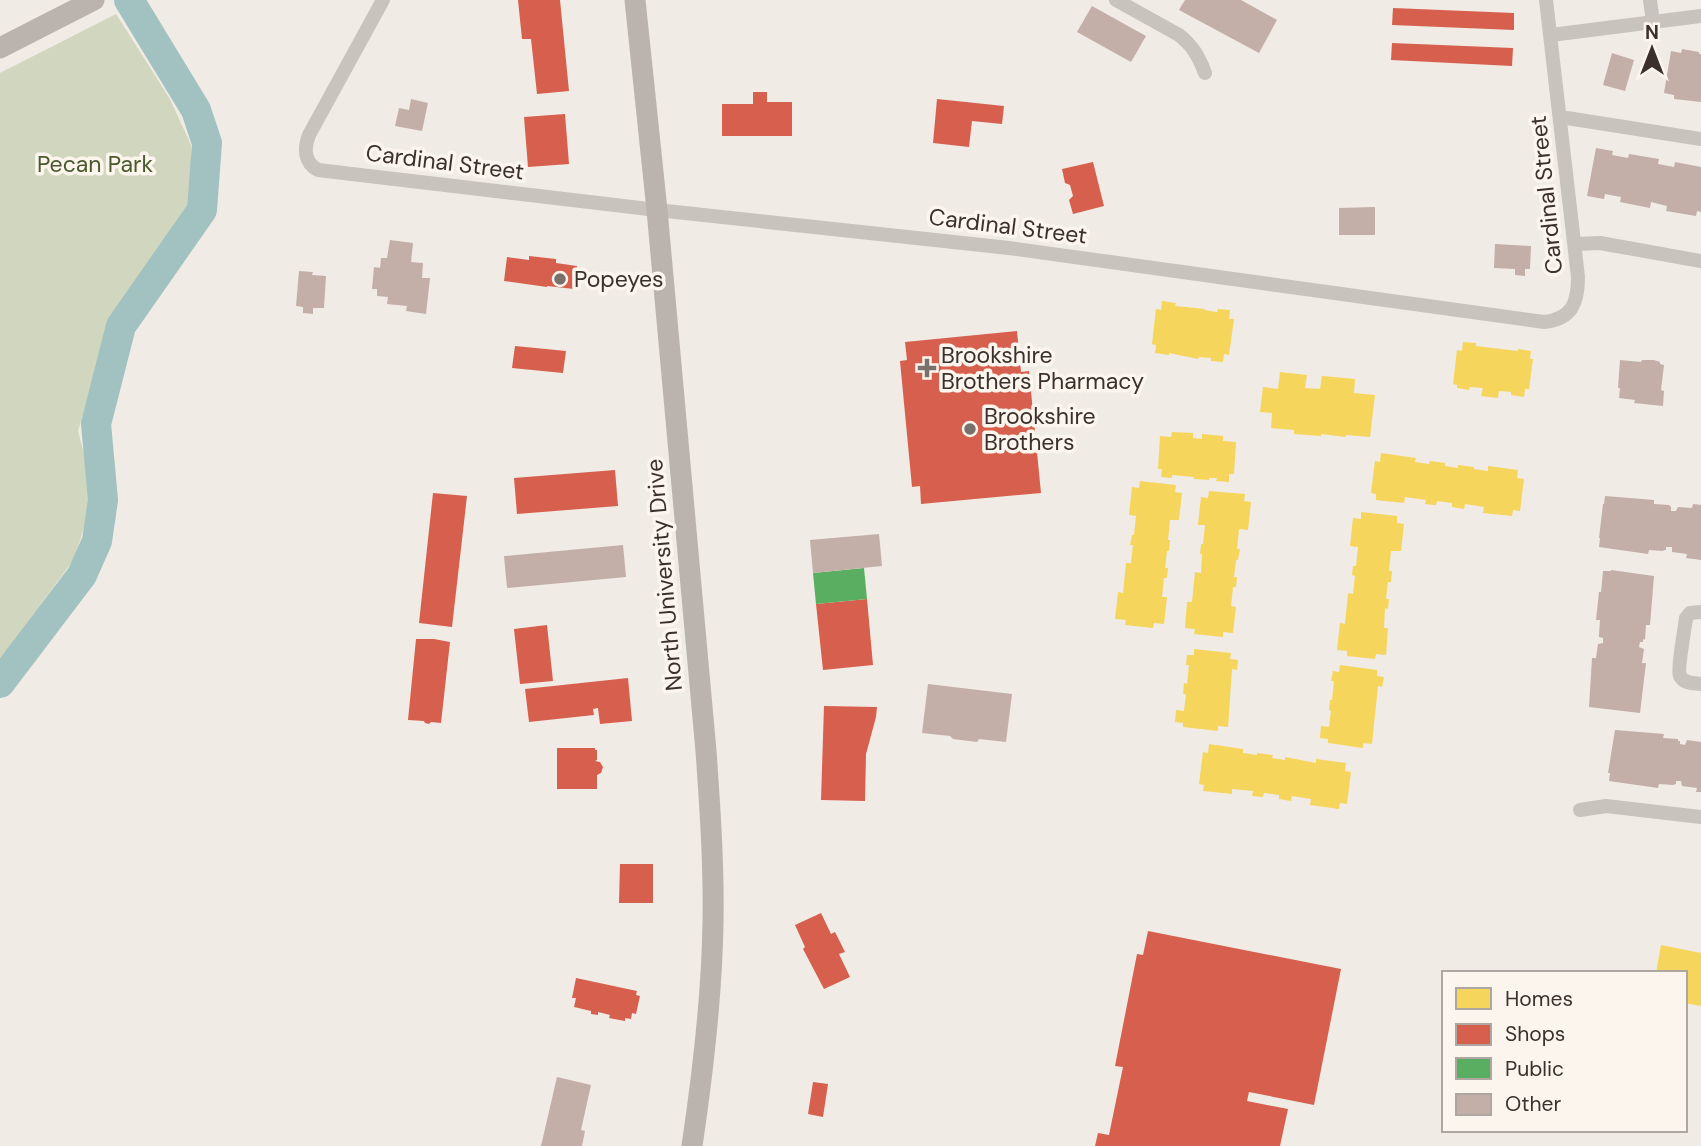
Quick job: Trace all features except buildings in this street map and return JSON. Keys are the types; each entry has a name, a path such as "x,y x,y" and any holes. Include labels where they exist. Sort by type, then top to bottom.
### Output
{"main road":[{"name":"North University Drive","path":"635,0 657,210 706,751 713,877 707,1027 692,1146"},
{"path":"0,48 88,3"}],"street":[{"name":"Cardinal Street","path":"383,0 309,135 305,149 309,162 313,167 325,172 1019,250 1544,322 1562,318 1569,312 1577,297 1578,277 1546,0"},
{"path":"1116,0 1188,42 1194,48 1205,73"},
{"path":"1650,0 1653,22"},
{"path":"1550,35 1701,16"},
{"path":"1560,118 1701,139"},
{"path":"1575,244 1600,243 1701,261"},
{"path":"1701,612 1690,613 1686,618 1679,672 1683,680 1701,684"},
{"path":"1580,810 1606,806 1701,817"}],"green space":[{"name":"Pecan Park","path":"116,14 170,99 191,145 191,198 187,218 112,321 78,431 91,481 88,515 74,559 5,653 0,665 0,73"}],"waterway":[{"path":"0,683 82,575 97,541 103,500 96,424 121,326 202,210 207,143 196,110 129,0"}],"place":[{"name":"Popeyes","path":"560,279"},
{"name":"Brookshire Brothers Pharmacy","path":"927,368"},
{"name":"Brookshire Brothers","path":"970,429"}]}
